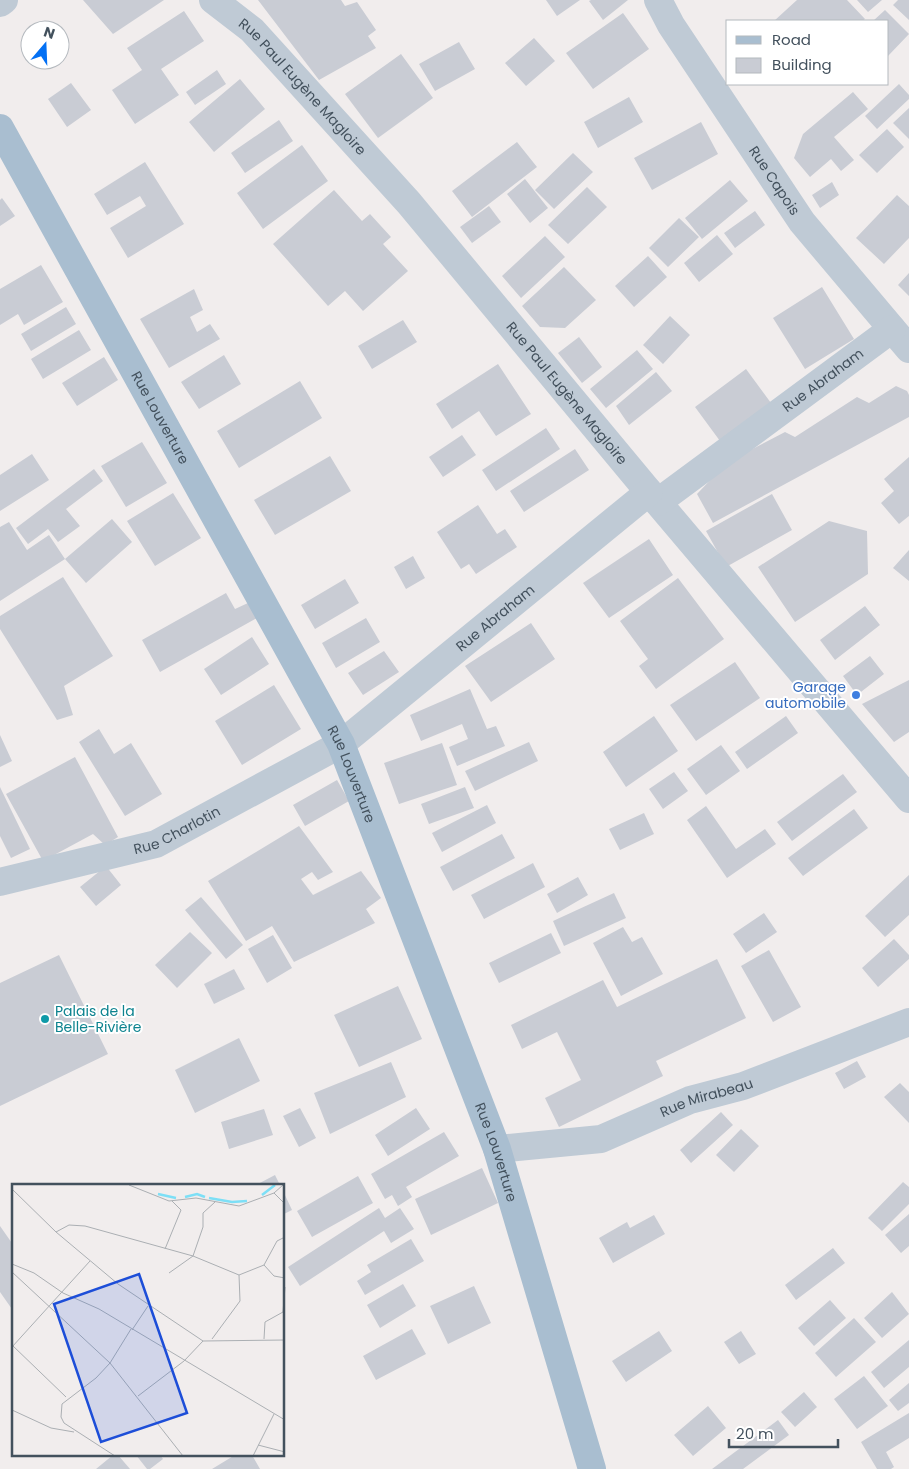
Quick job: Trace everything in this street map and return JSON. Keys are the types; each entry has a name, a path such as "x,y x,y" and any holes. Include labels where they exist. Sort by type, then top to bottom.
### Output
{"main road":[{"name":"Rue Louverture","path":"0,128 341,744 497,1149 592,1469"}],"street":[{"path":"0,3 4,0"},
{"name":"Rue Paul Eugène Magloire","path":"213,0 252,30 410,203 654,497 909,799"},
{"name":"Rue Capois","path":"658,0 672,25 802,222 900,339"},
{"name":"Rue Abraham","path":"341,744 654,497 900,339"},
{"name":"Rue Charlotin","path":"0,882 156,844 341,744"},
{"name":"Rue Mirabeau","path":"497,1149 601,1139 690,1100 743,1086 909,1022"}],"building":[{"path":"83,0 164,0 113,34"},
{"path":"258,0 341,0 345,6 357,2 376,30 368,36 376,48 319,80"},
{"path":"546,0 580,0 557,16"},
{"path":"628,0 603,20 589,1"},
{"path":"797,0 847,0 865,19 864,20 775,20"},
{"path":"857,0 882,0 868,12"},
{"path":"898,0 909,0 909,20 893,5"},
{"path":"885,10 909,34 889,55 889,20 874,20"},
{"path":"184,11 204,41 161,69 179,95 135,124 112,90 142,70 127,48"},
{"path":"623,13 649,49 593,89 566,53"},
{"path":"534,38 555,61 526,86 505,63"},
{"path":"459,42 475,69 435,91 419,64"},
{"path":"401,54 433,98 378,138 345,94"},
{"path":"217,70 226,84 195,105 186,92"},
{"path":"240,79 265,109 214,152 189,122"},
{"path":"71,83 91,110 67,127 48,99"},
{"path":"899,84 909,95 909,99 877,129 865,116"},
{"path":"853,92 868,109 834,137 854,160 841,171 831,159 810,177 794,158 803,134"},
{"path":"629,97 643,122 598,148 584,122"},
{"path":"909,108 909,139 893,123"},
{"path":"279,120 293,141 245,173 231,153"},
{"path":"701,122 718,154 652,190 634,158"},
{"path":"887,129 904,147 877,173 859,155"},
{"path":"517,142 537,167 472,217 452,191"},
{"path":"302,145 328,181 263,229 237,193"},
{"path":"573,153 593,172 554,209 535,190"},
{"path":"145,162 184,224 128,258 110,228 146,206 140,196 107,215 94,194"},
{"path":"525,179 548,208 530,223 507,194"},
{"path":"730,180 748,201 702,239 685,218"},
{"path":"832,182 839,195 820,208 812,195"},
{"path":"587,187 607,207 568,244 548,225"},
{"path":"334,190 362,221 370,214 391,237 383,244 408,271 363,311 345,291 328,306 273,244"},
{"path":"897,195 909,206 909,238 884,264 856,238"},
{"path":"2,198 15,216 0,226 0,200"},
{"path":"489,206 501,222 472,243 460,227"},
{"path":"755,211 765,225 735,248 724,233"},
{"path":"679,218 699,237 668,267 649,248"},
{"path":"717,235 733,254 699,282 684,263"},
{"path":"545,236 565,257 521,298 502,276"},
{"path":"648,256 667,277 634,307 615,286"},
{"path":"41,265 63,302 24,325 18,314 0,325 0,289"},
{"path":"564,267 596,300 565,328 540,327 522,306"},
{"path":"909,273 909,296 898,285"},
{"path":"822,287 854,339 805,369 773,318"},
{"path":"194,289 203,310 190,317 197,332 210,324 220,339 169,368 140,319"},
{"path":"66,307 76,324 31,351 21,334"},
{"path":"670,316 690,335 663,364 643,345"},
{"path":"403,320 417,342 372,369 358,346"},
{"path":"79,330 91,350 43,379 31,359"},
{"path":"579,337 602,367 582,383 558,353"},
{"path":"637,350 653,369 606,408 590,389"},
{"path":"224,355 241,384 199,409 181,382"},
{"path":"104,357 118,380 77,406 62,383"},
{"path":"498,364 531,414 496,436 479,411 452,429 436,404"},
{"path":"746,369 771,403 720,441 695,407"},
{"path":"656,372 672,391 629,425 616,406"},
{"path":"300,381 322,418 239,468 217,431"},
{"path":"896,386 907,391 909,395 909,417 713,523 697,494 718,472 739,456 785,432 795,437 857,397 869,403"},
{"path":"546,428 560,449 496,491 482,470"},
{"path":"462,435 476,455 443,477 429,457"},
{"path":"142,442 167,483 126,507 101,466"},
{"path":"575,449 589,470 524,512 510,491"},
{"path":"32,454 49,480 0,511 0,475"},
{"path":"330,456 351,491 275,535 254,500"},
{"path":"909,457 909,516 899,524 881,503 894,491 884,479"},
{"path":"94,469 103,481 66,509 80,526 58,542 48,529 28,544 16,528"},
{"path":"173,493 201,538 155,566 127,521"},
{"path":"772,494 792,530 726,567 706,531"},
{"path":"478,505 497,534 505,529 517,547 476,574 469,564 461,569 437,532"},
{"path":"112,519 132,542 86,583 65,559"},
{"path":"829,521 867,531 868,574 795,622 758,567"},
{"path":"9,522 27,550 49,535 65,559 0,601 0,527"},
{"path":"649,539 673,575 609,618 583,583"},
{"path":"909,550 909,581 893,568"},
{"path":"413,556 425,578 406,589 394,567"},
{"path":"63,577 113,656 64,686 73,715 57,720 0,629 0,616"},
{"path":"678,578 724,639 656,689 639,666 648,659 620,621"},
{"path":"345,579 359,603 315,629 301,605"},
{"path":"226,593 235,609 248,603 257,618 160,672 142,640"},
{"path":"865,606 880,625 835,660 820,640"},
{"path":"366,618 380,642 336,668 322,643"},
{"path":"531,623 555,659 491,702 465,666"},
{"path":"252,637 269,664 221,695 204,669"},
{"path":"384,651 399,672 363,695 348,673"},
{"path":"870,656 884,674 857,695 843,676"},
{"path":"735,662 760,698 696,741 670,705"},
{"path":"909,680 909,732 894,742 862,704"},
{"path":"274,685 301,729 242,765 215,721"},
{"path":"470,689 487,729 496,726 505,746 457,766 449,747 468,739 462,724 421,741 410,715"},
{"path":"654,716 678,751 626,787 603,752"},
{"path":"786,716 798,733 747,769 735,752"},
{"path":"99,729 114,754 131,743 162,794 125,816 79,742"},
{"path":"0,735 12,761 0,767"},
{"path":"529,742 538,761 475,791 465,771"},
{"path":"442,743 457,785 399,804 384,763"},
{"path":"721,745 740,771 706,795 687,769"},
{"path":"75,757 118,837 105,845 93,834 43,861 6,794"},
{"path":"674,772 688,791 663,809 649,789"},
{"path":"843,774 857,792 792,841 777,822"},
{"path":"337,780 349,801 305,826 293,805"},
{"path":"0,787 30,849 11,858 0,836"},
{"path":"465,787 474,808 429,824 421,804"},
{"path":"487,805 496,823 442,852 432,833"},
{"path":"706,806 736,849 765,829 776,844 727,878 687,820"},
{"path":"854,809 868,828 803,876 788,858"},
{"path":"644,813 654,834 620,850 609,829"},
{"path":"299,826 333,872 318,880 312,872 301,879 313,895 361,871 381,898 366,909 375,923 294,962 272,926 246,941 208,881"},
{"path":"502,834 515,858 453,891 440,867"},
{"path":"533,863 545,887 484,919 471,895"},
{"path":"106,866 121,885 96,906 80,887"},
{"path":"909,875 909,915 885,937 865,916"},
{"path":"578,877 588,895 557,913 547,894"},
{"path":"614,893 626,918 564,946 553,921"},
{"path":"201,897 243,945 226,959 185,910"},
{"path":"764,913 777,932 746,953 733,934"},
{"path":"623,927 632,942 642,937 663,974 621,996 593,943"},
{"path":"190,932 212,953 177,988 155,965"},
{"path":"551,933 561,953 499,983 489,963"},
{"path":"273,935 292,968 267,983 248,949"},
{"path":"894,939 909,955 909,959 878,987 862,968"},
{"path":"769,950 801,1007 773,1022 741,966"},
{"name":"Palais de la Belle-Rivière","path":"59,955 108,1054 0,1106 0,983"},
{"path":"717,959 746,1018 656,1061 663,1076 559,1127 545,1098 581,1080 557,1032 522,1049 511,1025 603,980 617,1007"},
{"path":"234,969 245,989 214,1004 204,984"},
{"path":"398,986 422,1039 359,1067 334,1015"},
{"path":"239,1038 260,1081 195,1113 175,1070"},
{"path":"857,1061 866,1077 844,1089 835,1073"},
{"path":"391,1062 406,1097 330,1134 314,1093"},
{"path":"900,1083 909,1092 909,1123 884,1097"},
{"path":"300,1108 316,1138 299,1147 283,1116"},
{"path":"416,1108 430,1129 388,1156 375,1135"},
{"path":"264,1109 273,1135 229,1149 221,1122"},
{"path":"721,1112 733,1125 691,1163 680,1150"},
{"path":"741,1129 759,1146 734,1172 716,1155"},
{"path":"444,1132 459,1156 406,1187 412,1197 398,1206 392,1195 385,1199 371,1174"},
{"path":"482,1168 498,1203 431,1235 415,1199"},
{"path":"275,1175 280,1184 258,1184"},
{"path":"358,1176 373,1203 312,1237 297,1211"},
{"path":"903,1182 909,1187 909,1204 882,1231 868,1218"},
{"path":"285,1195 292,1210 285,1214"},
{"path":"379,1208 385,1218 400,1208 414,1229 391,1243 384,1231 300,1286 288,1267"},
{"path":"909,1214 909,1246 901,1253 885,1235"},
{"path":"654,1215 665,1234 613,1263 599,1238 627,1222 630,1228"},
{"path":"0,1226 12,1243 12,1309 0,1292"},
{"path":"411,1239 424,1261 365,1295 357,1281 371,1272 367,1265"},
{"path":"833,1248 845,1263 796,1300 785,1285"},
{"path":"403,1284 416,1306 380,1328 367,1305"},
{"path":"474,1286 491,1323 448,1344 430,1306"},
{"path":"892,1292 909,1314 882,1338 864,1318"},
{"path":"830,1300 846,1318 814,1346 798,1328"},
{"path":"854,1318 876,1342 836,1377 815,1353"},
{"path":"412,1329 426,1354 376,1380 363,1356"},
{"path":"659,1331 672,1351 626,1382 612,1361"},
{"path":"741,1331 756,1354 739,1364 724,1342"},
{"path":"909,1340 909,1367 884,1388 871,1372"},
{"path":"864,1376 888,1406 857,1429 834,1399"},
{"path":"909,1383 909,1403 898,1411 889,1400"},
{"path":"804,1392 817,1407 795,1427 781,1412"},
{"path":"708,1406 726,1428 693,1456 674,1435"},
{"path":"909,1413 909,1438 886,1452 894,1467 891,1469 877,1469 861,1442"},
{"path":"778,1420 789,1435 743,1469 712,1469"},
{"path":"112,1456 119,1456 130,1469 96,1469"},
{"path":"137,1456 161,1456 163,1459 150,1469 147,1469"},
{"path":"233,1456 253,1456 260,1469 212,1469"}],"place":[{"name":"Garage automobile","path":"856,695"},
{"name":"Palais de la Belle-Rivière","path":"45,1019"}]}
